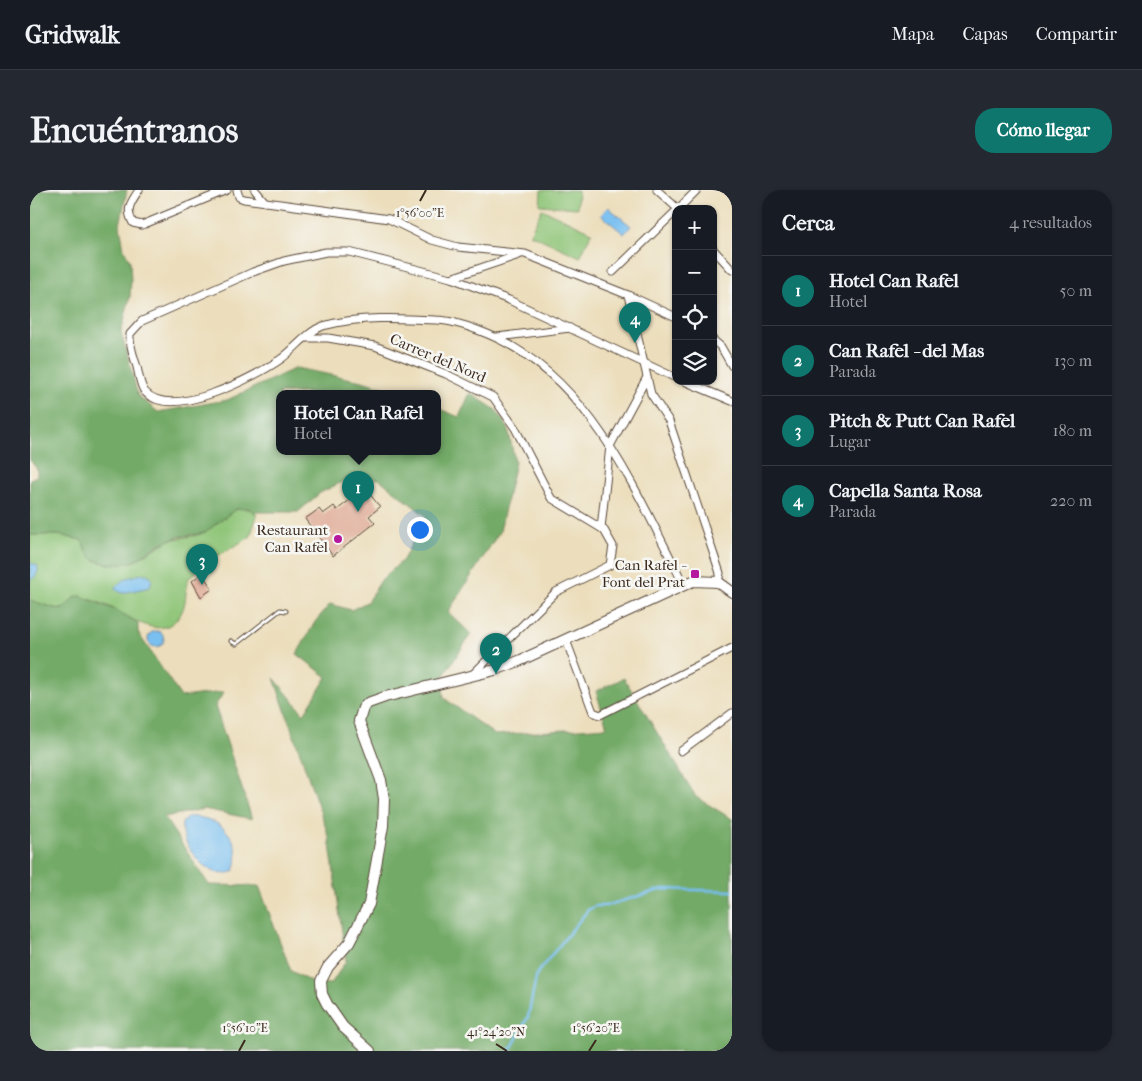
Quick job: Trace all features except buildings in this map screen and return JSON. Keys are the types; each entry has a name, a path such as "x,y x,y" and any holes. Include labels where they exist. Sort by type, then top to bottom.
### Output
{"street":[{"path":"139,190 129,206 129,216 133,223 142,225 225,191 265,202 389,220 432,240 450,244 522,253 628,295 672,315"},
{"path":"657,190 674,205"},
{"path":"682,205 697,190"},
{"path":"241,195 255,191 265,202"},
{"path":"613,272 672,215"},
{"path":"714,250 732,270"},
{"path":"672,376 642,364 509,300 451,278 373,256 349,252 326,252 284,261 228,283 142,321 130,334 144,391 153,398 164,402 226,390 281,359 320,327 345,321 439,320 496,337 545,368 564,385 610,446 684,584"},
{"path":"451,278 522,253"},
{"path":"628,295 650,394 669,421 720,573 718,582"},
{"path":"496,337 570,328"},
{"name":"Carrer del Nord","path":"306,338 328,338 375,346 446,374 493,397 515,428 551,498 601,528"},
{"path":"717,344 732,366"},
{"path":"471,676 556,592 610,564 613,546 601,528 610,446 646,379"},
{"path":"694,385 732,401"},
{"path":"370,1051 343,1027 322,994 323,975 349,943 364,917 372,890 383,826 384,799 381,780 359,721 363,708 368,703 380,699 471,676 519,661 684,584 701,580 718,582 732,592"},
{"path":"566,640 593,712 600,715 732,648"},
{"path":"681,751 732,713"}],"lane":[{"path":"231,641 236,644 280,610 286,611"}],"green space":[{"path":"30,190 127,190 120,225 124,249 130,261 131,280 130,297 121,332 138,396 158,412 227,400 296,368 362,381 390,390 276,390 276,455 441,455 441,410 459,417 470,393 496,410 508,428 515,462 500,531 448,612 471,634 442,678 444,698 495,735 607,727 596,691 624,678 696,797 732,819 732,1051 30,1051 30,600 63,609 75,597 80,596 116,610 138,623 138,633 181,697 224,692 215,706 252,819 204,809 164,817 209,885 259,886 291,971 313,983 331,984 346,961 329,837 274,678 304,714 327,677 297,654 315,622 330,604 351,610 367,602 382,579 403,560 426,516 379,479 348,479 320,493 298,512 254,512 248,508 236,509 204,533 178,537 160,544 133,562 110,564 93,559 81,540 59,535 30,535 30,479 37,476 37,469 30,460"},
{"path":"541,190 578,190 577,208 540,205"},
{"path":"542,209 592,232 580,257 530,234"},
{"path":"241,508 253,510 257,516 250,537 212,559 189,578 185,601 180,615 173,623 166,627 149,626 107,606 80,596 75,597 63,609 30,600 30,535 59,535 81,540 90,556 96,561 106,564 123,564 133,562 169,540 198,535 211,528 229,513"}],"water":[{"path":"608,207 631,226 624,234 601,215"},
{"path":"30,563 37,565 38,572 30,580"},
{"path":"147,574 152,578 150,587 122,593 115,589 127,578"},
{"path":"156,631 164,639 156,647 148,639"},
{"path":"187,817 209,820 218,824 226,831 236,849 237,859 234,871 225,874 216,872 207,868 198,860 191,851 182,832 182,823"}],"waterway":[{"path":"510,1051 528,1017 537,973 588,910 595,906 605,906 663,889 732,891"}],"place":[{"name":"Capella Santa Rosa","path":"635,343"},
{"name":"Hotel Can Rafel","path":"358,512"},
{"name":"Restaurant Can Rafel","path":"338,539"},
{"name":"Can Rafel - Font del Prat","path":"695,574"},
{"name":"Pitch & Putt Can Rafel","path":"202,585"},
{"name":"Can Rafel - del Mas","path":"496,674"}]}
